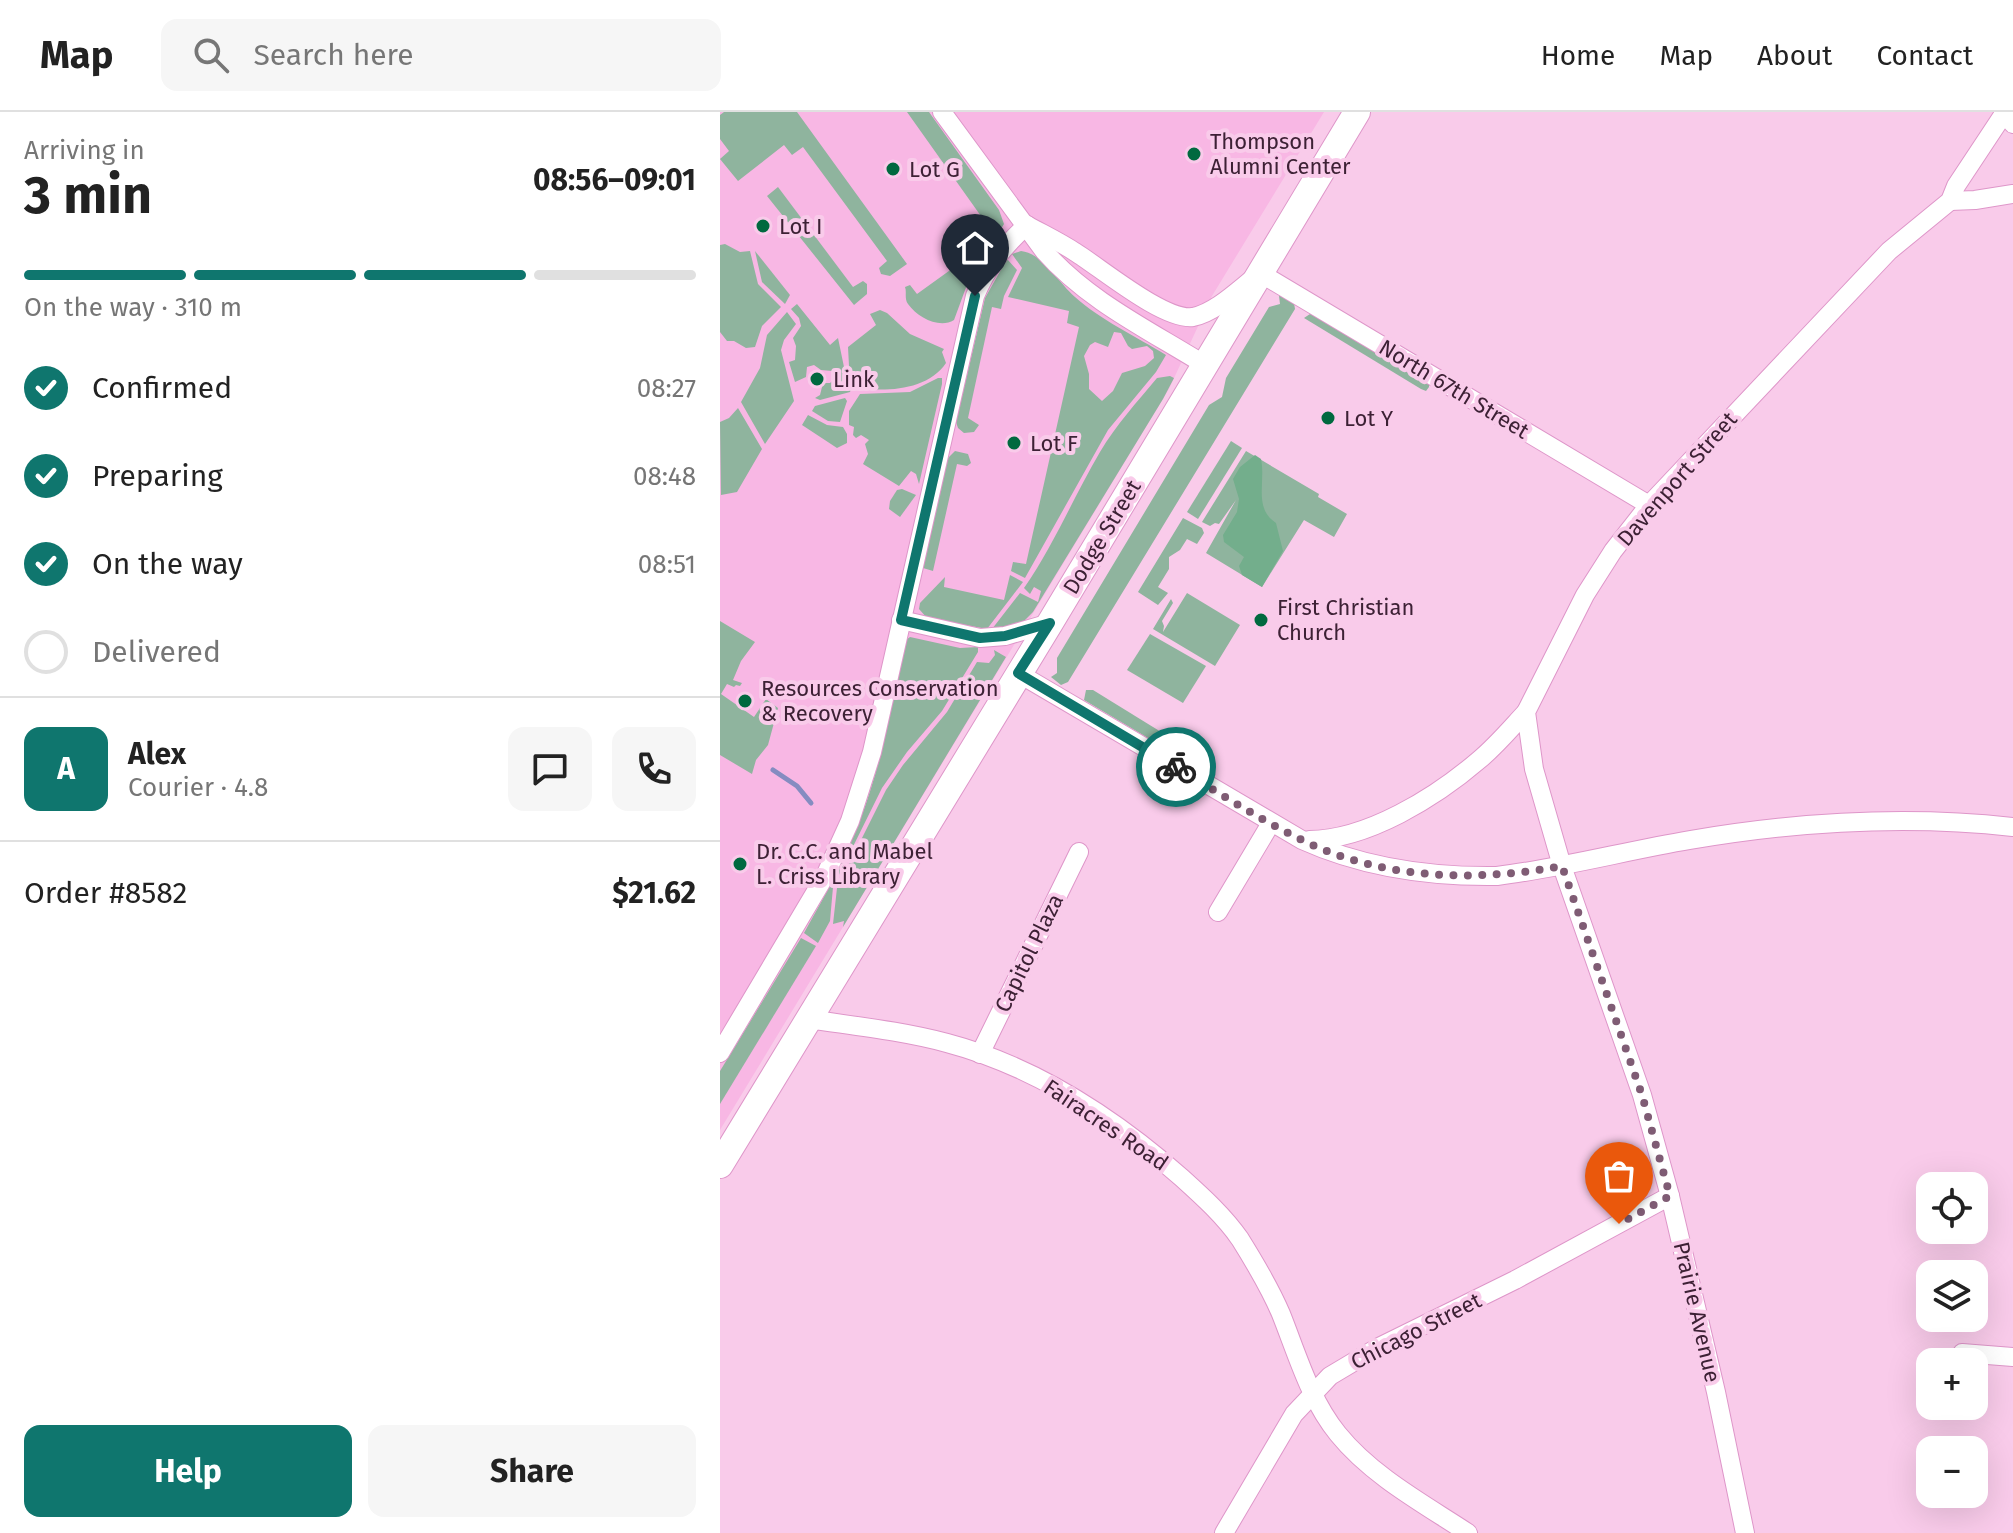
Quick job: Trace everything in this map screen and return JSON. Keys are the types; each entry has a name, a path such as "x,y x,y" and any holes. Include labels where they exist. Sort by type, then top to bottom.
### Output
{"highway":[{"name":"Dodge Street","path":"720,1165 1357,112"}],"street":[{"path":"942,112 1044,251 1078,286 1205,365"},
{"path":"2005,112 2013,124"},
{"name":"Davenport Street","path":"1302,840 1344,837 1414,805 1447,785 1480,759 1526,712 1585,595 1613,551 1649,505 1889,251 1950,201 1956,186 2005,112"},
{"path":"1950,201 2013,194"},
{"path":"1027,225 1179,316 1192,317 1204,313 1260,273"},
{"path":"720,1053 816,893 850,821 872,752 975,296 985,273 1006,245 1027,225"},
{"name":"North 67th Street","path":"1260,273 1649,505"},
{"path":"901,620 980,638 1005,636 1050,623"},
{"path":"1018,673 1302,840 1330,853 1385,867 1438,875 1497,876 1760,829 1865,822 1946,822 2013,827"},
{"path":"1526,712 1534,769 1562,866"},
{"path":"1218,912 1271,823"},
{"name":"Capitol Plaza","path":"980,1054 1079,852"},
{"name":"Prairie Avenue","path":"1562,866 1642,1095 1670,1196 1745,1533"},
{"name":"Fairacres Road","path":"809,1019 914,1035 980,1054 1037,1078 1095,1111 1157,1156 1206,1199 1239,1238 1263,1279 1313,1392 1338,1433 1354,1451 1407,1492 1468,1533"},
{"name":"Chicago Street","path":"1224,1533 1294,1414 1330,1376 1377,1348 1515,1280 1670,1196"},
{"path":"1988,1355 2013,1357"}],"shaded area":[{"path":"720,112 1324,112 1212,296 1169,389 720,1130"}],"green space":[{"path":"724,112 797,112 907,264 890,276 881,274 879,268 887,261 803,147 792,155 784,145 738,181 720,159 729,151 720,139 720,115"},
{"path":"907,112 929,112 999,210 1004,224 995,239 992,240 982,231 988,226"},
{"path":"778,187 853,287 863,281 867,284 867,294 854,305 767,196"},
{"path":"979,236 988,241 989,246 971,274 954,320 936,323 917,314 907,302 905,287 910,285 917,294 985,245"},
{"path":"725,244 740,252 750,251 758,284 781,307 762,326 755,347 746,348 734,341 727,341 720,332 720,245"},
{"path":"755,251 790,295 785,304 762,282"},
{"path":"1021,251 1036,257 1085,305 1166,355 1156,372 1108,430 1025,578 1011,571 1013,562 1026,564 1079,327 1067,323 1069,311 1008,297 1022,268 1012,254","holes":["1114,332 1121,333 1128,346 1132,349 1147,346 1153,351 1154,358 1145,366 1122,373 1113,391 1102,401 1089,389 1084,356 1090,345 1095,342 1108,347"]},
{"path":"1007,259 1017,270 1001,309 992,307 968,418 979,425 974,432 964,433 956,422 985,298"},
{"path":"1279,296 1294,303 1295,309 1068,682 1061,685 1051,677 1057,673 1057,658 1209,405 1222,397 1226,378 1269,307 1280,304"},
{"path":"797,304 830,345 838,338 844,367 853,384 850,392 820,400 815,398 820,395 823,383 833,380 832,371 821,370 814,365 807,367 806,377 795,382 789,362 795,360 793,338 801,326 791,309"},
{"path":"880,310 910,334 944,349 942,352 946,363 938,372 929,379 906,387 881,390 858,388 849,366 848,347 876,325 870,314"},
{"path":"787,312 796,324 781,350 794,401 765,444 741,402 760,368 767,335"},
{"path":"1313,312 1429,383 1429,387 1426,391 1421,389 1304,318"},
{"path":"942,378 942,384 919,484 916,474 911,471 899,486 863,464 868,454 865,444 869,440 853,435 849,411 860,394 910,392"},
{"path":"1157,378 1174,378 1163,399 1033,612 1020,625 992,629 1020,593 1038,602 1041,591 1034,587 1030,594 1024,588 1100,452"},
{"path":"845,398 847,401 840,422 828,421 812,411 815,406"},
{"path":"738,408 762,449 737,492 721,495 720,422"},
{"path":"808,415 827,425 843,427 847,443 837,448 802,425"},
{"path":"1231,441 1242,448 1198,519 1187,512"},
{"path":"955,451 968,454 971,463 967,466 957,464 933,571 923,568 947,459"},
{"path":"1246,451 1347,514 1334,537 1304,520 1262,587 1206,553 1236,500 1219,524 1210,526 1202,522"},
{"path":"1255,455 1261,459 1262,502 1269,517 1276,523 1283,551 1262,587 1242,575 1239,566 1244,557 1224,542 1223,535 1237,512 1239,499 1233,479 1240,467"},
{"path":"897,490 916,495 900,517 889,509"},
{"path":"1183,518 1202,528 1204,533 1197,544 1187,539 1180,550 1169,557 1169,569 1158,587 1168,593 1158,605 1138,592"},
{"path":"1010,575 1023,582 987,629 927,618 919,609 920,603 945,577 944,587 1004,600"},
{"path":"1187,593 1240,625 1215,666 1153,629 1171,599 1173,603 1162,621 1163,632"},
{"path":"720,621 755,642 741,661 733,680 742,683 734,687 727,684 721,694 754,717 766,699 778,708 768,745 756,760 752,774 720,755"},
{"path":"1150,634 1206,666 1183,703 1127,670"},
{"path":"910,637 960,648 978,647 978,652 942,711 907,752 882,788 833,887 830,921 818,943 804,933 836,874 863,812 882,748 906,640"},
{"path":"994,650 1006,657 843,927 844,921 833,924 837,888 886,790 947,712 977,662 989,663 995,655"},
{"path":"1086,690 1093,690 1200,756 1199,760 1190,763 1084,700"},
{"path":"801,938 816,946 720,1104 720,1071"}],"waterway":[{"path":"773,770 797,786 811,803"}],"way so far":[{"path":"1176,767 1271,823 1330,853 1407,871 1466,877 1497,876 1562,866 1642,1095 1670,1196 1619,1224"}],"place":[{"name":"Thompson Alumni Center","path":"1194,154"},
{"name":"Lot G","path":"893,169"},
{"name":"Lot I","path":"763,226"},
{"name":"Link","path":"817,379"},
{"name":"Lot Y","path":"1328,418"},
{"name":"Lot F","path":"1014,443"},
{"name":"First Christian Church","path":"1261,620"},
{"name":"Resources Conservation & Recovery","path":"745,701"},
{"name":"Dr. C.C. and Mabel L. Criss Library","path":"740,864"}],"route":[{"path":"975,296 901,620 980,638 1005,636 1050,623 1018,673 1176,767"}]}
